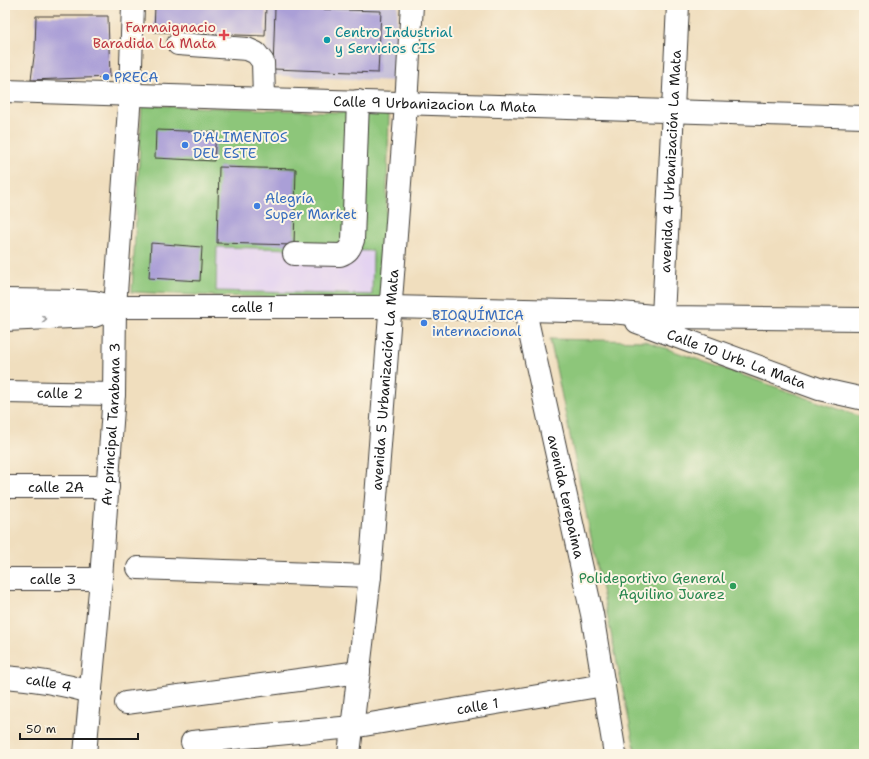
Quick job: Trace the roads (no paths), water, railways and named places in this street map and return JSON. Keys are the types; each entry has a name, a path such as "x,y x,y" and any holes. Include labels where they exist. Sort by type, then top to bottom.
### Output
{"street":[{"name":"Av principal Tarabana 3","path":"85,754 101,579 114,394 115,307 130,94 133,5"},
{"name":"avenida 5 Urbanización La Mata","path":"349,754 370,576 406,104 412,5"},
{"name":"avenida 4 Urbanización La Mata","path":"663,317 678,5"},
{"path":"178,44 247,49 256,53 263,62 264,98"},
{"name":"Calle 9 Urbanizacion La Mata","path":"5,92 130,94 406,104 864,117"},
{"path":"294,254 340,255 347,252 351,247 353,240 358,102"},
{"name":"calle 1","path":"5,300 94,302 115,307 390,307"},
{"name":"calle 1","path":"5,320 94,316 115,307"},
{"name":"Calle 10 Urb. La Mata","path":"390,307 611,312 663,317 864,320"},
{"name":"avenida terepaima","path":"525,311 592,614 615,754"},
{"name":"Calle 10 Urb. La Mata","path":"611,312 818,389 864,399"},
{"name":"calle 2","path":"5,392 114,394"},
{"name":"calle 2A","path":"5,487 108,487"},
{"path":"138,568 370,576"},
{"name":"calle 3","path":"5,579 101,579"},
{"path":"126,703 358,672"},
{"name":"calle 4","path":"5,677 63,684 91,692"},
{"name":"calle 1","path":"192,742 227,746 352,727 604,685"}],"place":[{"name":"Farmaignacio Baradida La Mata","path":"224,35"},
{"name":"Centro Industrial y Servicios CIS","path":"327,40"},
{"name":"PRECA","path":"106,77"},
{"name":"D'ALIMENTOS DEL ESTE","path":"185,145"},
{"name":"Alegría Super Market","path":"257,206"},
{"name":"BIOQUÍMICA internacional","path":"424,323"},
{"name":"Polideportivo General Aquilino Juarez","path":"733,586"}]}
